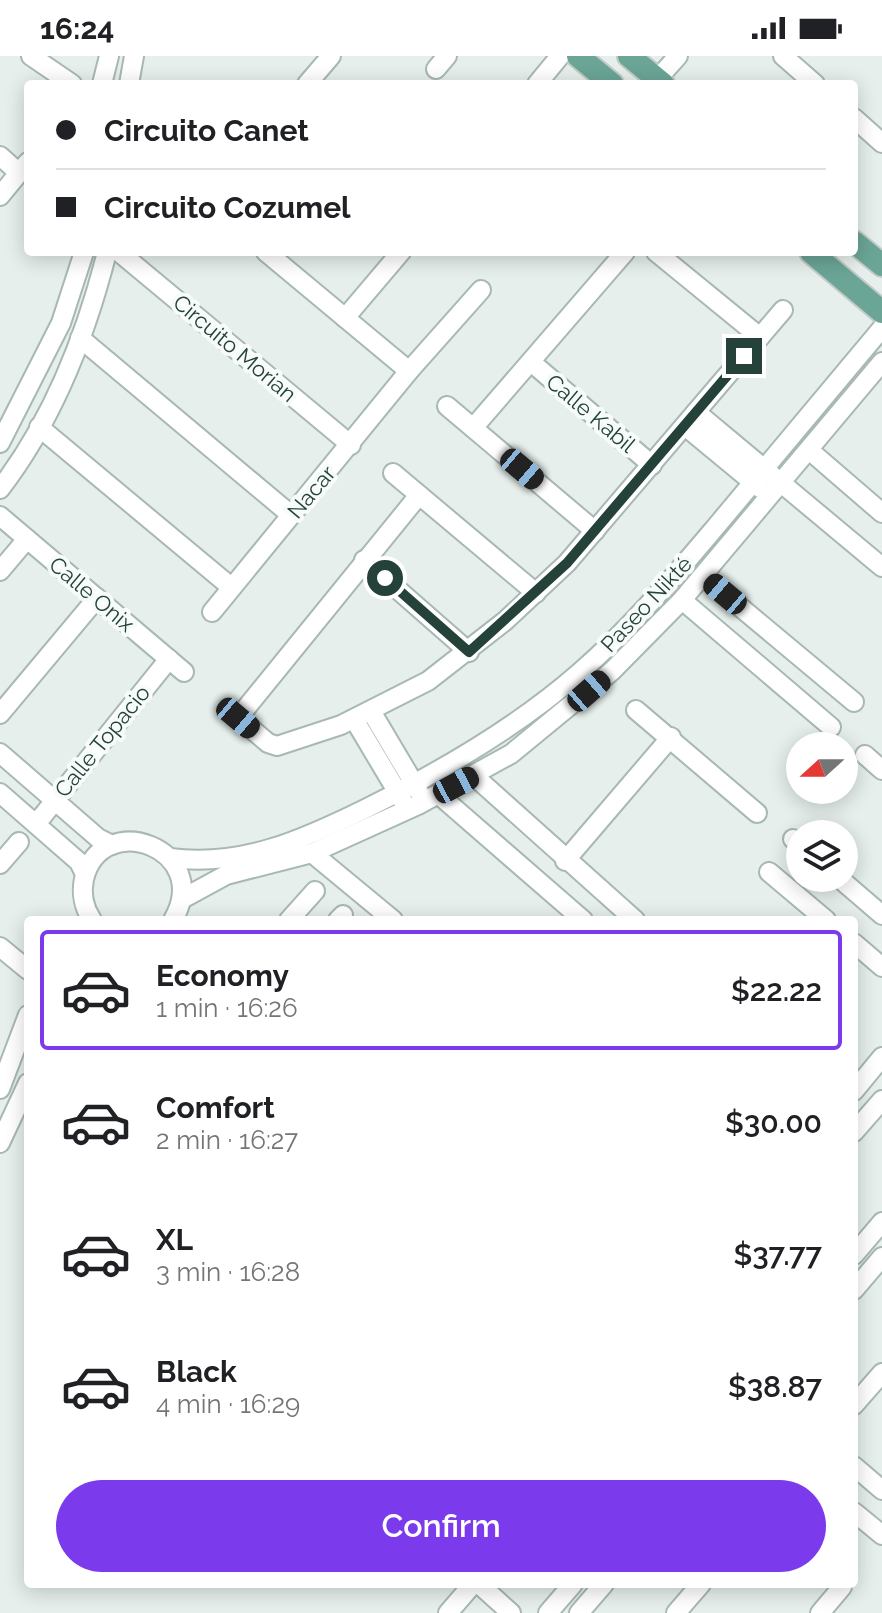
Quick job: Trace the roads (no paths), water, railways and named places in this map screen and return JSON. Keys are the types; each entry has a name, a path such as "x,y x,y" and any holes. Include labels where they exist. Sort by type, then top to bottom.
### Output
{"main road":[{"path":"578,56 607,80"},
{"path":"629,56 656,80"},
{"path":"858,245 882,265"},
{"path":"816,256 882,312"}],"street":[{"path":"31,56 66,80"},
{"path":"103,80 109,56"},
{"path":"130,80 134,56"},
{"path":"310,80 331,56"},
{"path":"540,80 560,56"},
{"path":"660,80 678,56"},
{"path":"784,57 810,80"},
{"path":"858,122 882,143"},
{"path":"0,156 24,168 0,196"},
{"path":"0,443 61,323 83,256"},
{"path":"0,489 39,427 80,338 106,256"},
{"name":"Circuito Morian","path":"124,256 351,445"},
{"path":"276,256 409,371"},
{"path":"345,318 398,256"},
{"path":"473,428 622,256"},
{"path":"661,256 760,337"},
{"name":"Nacar","path":"212,612 409,371 481,290"},
{"path":"419,495 233,714 268,743 277,746 363,715 428,681 469,652 536,593 595,531 783,310"},
{"name":"Paseo Nikté","path":"112,845 143,842 170,858 204,862 270,850 311,836 406,788 509,726 578,674 652,601 882,328"},
{"path":"80,338 291,515"},
{"name":"Calle Kabil","path":"531,362 652,465"},
{"name":"Paseo Nikté","path":"182,899 226,875 312,853 424,802 511,754 567,711 682,600 881,363"},
{"path":"447,406 595,531"},
{"path":"691,419 758,476 776,488 797,496 882,567"},
{"path":"39,427 231,587"},
{"path":"809,450 882,513"},
{"path":"393,473 536,593"},
{"name":"Calle Onix","path":"0,516 184,672"},
{"path":"0,571 27,539"},
{"path":"364,560 469,652"},
{"path":"703,576 854,702"},
{"path":"0,714 97,598"},
{"path":"682,600 831,727"},
{"name":"Calle Topacio","path":"36,824 169,659"},
{"path":"636,710 757,813"},
{"path":"363,715 406,788 578,916"},
{"path":"565,861 671,737"},
{"path":"0,753 98,838 112,845"},
{"path":"865,755 882,770"},
{"path":"473,775 565,861 630,916"},
{"path":"0,793 79,862 85,874"},
{"path":"0,864 19,842"},
{"path":"88,916 82,887 85,874 100,852 112,845"},
{"path":"312,853 388,916"},
{"path":"170,858 182,884 182,899 175,916"},
{"path":"769,872 821,916"},
{"path":"293,916 315,891"},
{"path":"855,892 882,915"},
{"path":"858,946 882,967"},
{"path":"0,947 24,967"},
{"path":"0,1089 5,1062 24,1023"},
{"path":"858,1086 882,1057"},
{"path":"0,1143 24,1092"},
{"path":"858,1127 882,1100"},
{"path":"858,1250 882,1222"},
{"path":"858,1285 882,1257"},
{"path":"858,1402 878,1386"},
{"path":"858,1469 882,1490"},
{"path":"858,1515 882,1535"},
{"path":"448,1613 470,1588"},
{"path":"483,1588 511,1613"},
{"path":"548,1613 570,1588"},
{"path":"579,1613 601,1588"},
{"path":"676,1613 698,1588"},
{"path":"820,1613 841,1588"}]}
